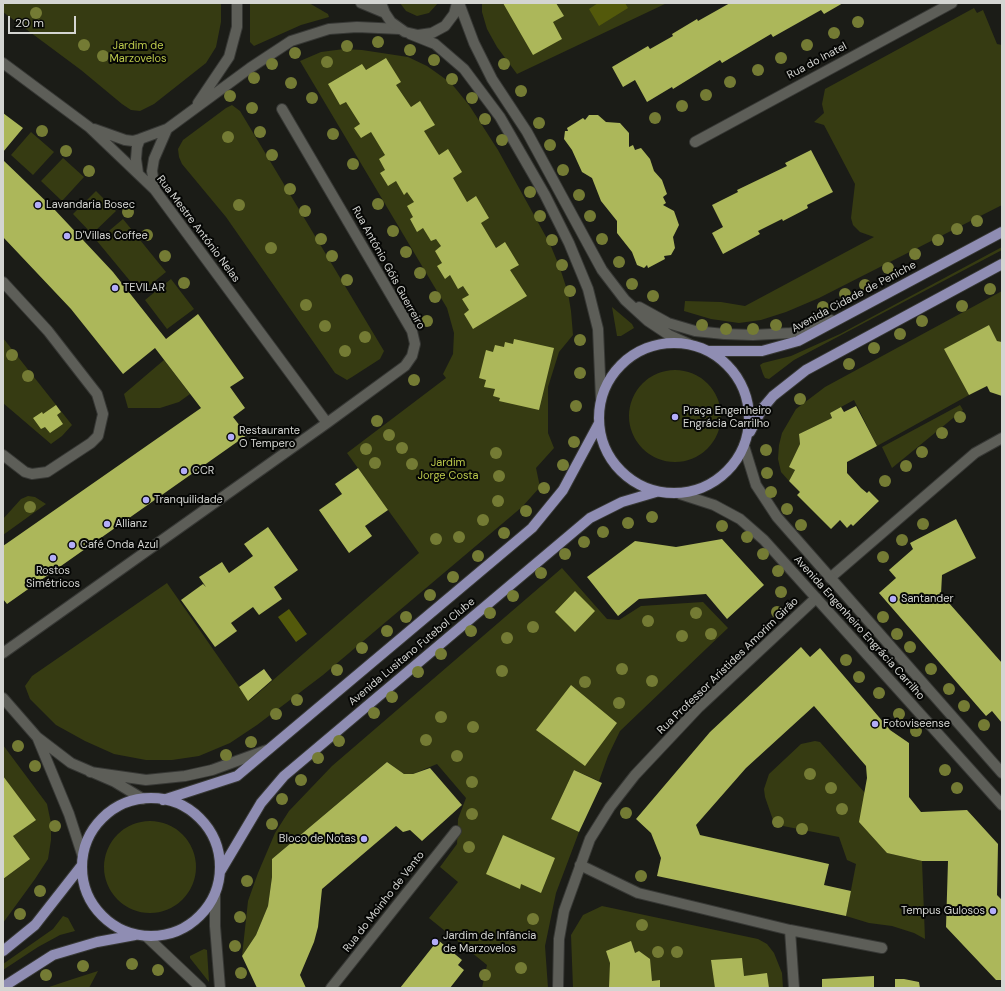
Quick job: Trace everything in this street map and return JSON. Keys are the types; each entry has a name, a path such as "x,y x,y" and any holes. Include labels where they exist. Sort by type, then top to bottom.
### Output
{"main road":[{"name":"Avenida Cidade de Peniche","path":"708,351 748,352 773,349 798,341 1002,232"},
{"path":"745,441 749,417 746,397 738,378 725,363 708,351 689,344 673,343 656,345 633,355 615,370 607,384 601,400 599,423 604,446 617,467 634,482 656,492 680,494 696,490 712,484 736,461 762,409 772,396 806,370 1002,264"},
{"name":"Avenida Lusitano Futebol Clube","path":"163,800 237,776 532,528 563,490 599,423"},
{"name":"Avenida Lusitano Futebol Clube","path":"220,872 261,803 284,776 590,518 622,502 656,492"},
{"path":"152,798 173,802 193,812 208,828 218,849 220,872 215,894 205,911 191,925 174,933 147,937 135,935 113,926 97,912 85,891 81,874 82,854 88,835 102,818 118,806 134,800 152,798"},
{"path":"3,951 35,925 82,865"},
{"path":"3,987 53,955 97,942 135,935"}],"street":[{"path":"192,112 229,57 237,27 237,3"},
{"path":"361,3 385,14"},
{"path":"381,3 385,14 391,22 400,29 435,44 464,69 500,117 545,195 569,243 588,289 598,329 601,400"},
{"path":"410,34 425,35 438,30 450,20 458,3"},
{"path":"458,3 474,43 492,79 541,157 602,270 625,300 648,321 669,335 689,344"},
{"name":"Rua do Inatel","path":"695,142 952,3"},
{"path":"89,127 125,140 133,141 140,139 167,129 255,65 291,41 329,29 357,27 400,29"},
{"name":"Rua Mestre António Nelas","path":"3,62 89,127 155,190 327,423"},
{"name":"Rua António Góis Guerreiro","path":"3,652 327,423 405,366 412,356 415,344 412,331 282,109"},
{"path":"155,190 152,171 154,160 156,150 167,129"},
{"path":"138,173 136,159 137,146 140,139"},
{"path":"3,282 48,331 97,394 103,414 98,436 91,443 47,472 32,474 25,472 3,455"},
{"path":"625,300 668,323 695,331 724,334 753,335 791,333 848,315"},
{"path":"830,578 975,453 1002,438"},
{"name":"Avenida Engenheiro Engrácia Carrilho","path":"745,441 756,485 766,502 830,578 1002,773"},
{"name":"Avenida Engenheiro Engrácia Carrilho","path":"680,494 714,505 740,518 764,540 1002,805"},
{"name":"Rua Professor Aristides Amorim Girão","path":"558,988 557,970 561,925 571,888 590,839 606,813 635,775 699,707 816,598"},
{"path":"3,698 37,737 70,764 115,782 143,799"},
{"path":"37,737 69,814 82,854"},
{"path":"90,772 146,780 185,776 212,770 268,750"},
{"name":"Rua do Moinho de Vento","path":"331,988 456,831"},
{"path":"580,865 638,892 790,930 882,948"},
{"path":"215,894 215,926 220,988"},
{"path":"790,930 794,988"},
{"path":"147,937 201,988"}],"green space":[{"name":"Jardim de Marzovelos","path":"3,3 221,3 221,22 216,47 206,63 154,104 140,111 131,110 122,104 81,70 3,12"},
{"path":"250,3 309,3 328,14 329,17 301,25 254,46 250,42"},
{"path":"400,3 438,3 429,13 417,16 406,11"},
{"path":"482,3 667,3 517,74 497,47 487,29 482,12"},
{"path":"974,8 977,13 983,10 997,44 1002,45 1002,205 819,298 786,312 761,320 739,323 711,319 684,311 685,301 721,302 745,306 874,237 860,232 853,225 851,218 855,184 824,125 814,122 824,113 822,104 825,89"},
{"name":"Jardim Jorge Costa","path":"344,49 362,50 408,57 427,66 451,83 469,105 498,150 550,244 568,293 573,335 559,352 548,387 548,433 554,448 536,468 540,487 522,507 323,675 257,725 230,743 199,756 172,760 146,760 114,754 85,741 56,725 30,699 25,686 32,676 167,583 249,701 419,553 347,453 446,378 443,374 453,354 454,333 447,308 300,61 321,52"},
{"path":"232,105 240,111 384,351 380,359 347,380 335,373 226,217 182,164 179,157 178,149 183,140"},
{"path":"31,132 54,152 33,175 11,155"},
{"path":"63,158 84,177 62,201 41,181"},
{"path":"96,191 116,211 92,234 73,214"},
{"path":"123,219 166,272 140,293 97,241"},
{"path":"1002,247 1002,250 794,360 769,379 765,378 760,365 763,363 791,356 840,334"},
{"path":"171,279 194,309 167,329 145,300"},
{"path":"1002,291 1002,342 997,341 989,325 945,349 969,395 877,446 854,400 830,413 832,418 799,434 800,444 790,467 795,470 789,481 781,472 778,459 779,445 782,433 796,409 825,387"},
{"path":"612,307 632,324 634,328 621,336 617,336"},
{"path":"3,338 72,425 62,436 51,444 3,403"},
{"path":"164,360 190,394 179,402 160,408 128,408 124,394"},
{"path":"675,370 693,374 707,384 717,398 721,416 717,434 707,448 693,458 675,462 657,458 643,448 633,434 629,416 633,398 643,384 657,374"},
{"path":"960,405 963,410 892,468 882,447"},
{"path":"28,496 35,497 46,504 3,535 3,519 21,499"},
{"path":"562,568 607,619 619,620 641,606 703,602 728,628 620,731 608,756 599,781 574,770 551,819 579,832 556,893 545,946 548,988 482,988 487,965 429,918 458,882 440,867 457,844 458,819 466,798 437,764 413,774 404,774 387,762 272,859 272,877 268,906 256,935 242,956 248,901 275,833 289,811 332,766"},
{"path":"815,741 820,742 865,793 887,853 922,861 925,939 914,933 892,926 869,923 846,916 856,864 847,860 839,837 783,826 773,820 765,797 764,789 769,774 801,744"},
{"path":"3,745 47,804 51,823 51,840 48,859 3,923"},
{"path":"150,821 167,825 182,835 192,850 196,867 192,884 182,899 167,909 150,913 133,909 118,899 108,884 104,867 108,850 118,835 133,825"},
{"path":"602,906 758,939 767,944 774,953 782,973 783,988 573,988 571,935 583,915"},
{"path":"63,916 68,918 75,931 60,935 38,947 3,970 3,964 53,929"},
{"path":"204,949 207,950 209,982 190,958 190,956"},
{"path":"98,971 89,988 46,988 73,979"}],"shaded area":[{"path":"598,3 625,3 628,8 599,26 589,9"},
{"path":"289,609 307,634 296,642 278,617"}],"building":[{"path":"503,3 556,3 564,16 553,22 562,39 533,55"},
{"path":"730,3 843,3 824,14 821,10 773,37 771,34 722,63 720,60 673,89 672,87 647,102 635,80 623,87 612,67 648,46 650,49 673,36 672,34 697,19 698,21"},
{"path":"386,58 401,82 396,85 411,107 420,101 435,125 424,131 439,155 448,149 462,172 453,178 467,202 476,196 489,218 481,223 496,248 505,242 519,265 510,270 527,296 473,329 464,314 469,310 462,299 469,295 463,286 458,289 450,275 445,279 437,266 442,263 435,251 441,246 436,239 431,241 423,228 417,232 410,219 413,217 407,206 414,202 407,192 404,195 396,181 388,186 380,173 385,170 379,159 385,155 371,132 361,138 354,128 360,124 346,102 340,105 328,84 362,64 366,70"},
{"path":"3,113 23,128 3,152"},
{"path":"589,115 598,115 606,122 620,123 629,133 629,147 633,145 635,150 641,148 650,159 654,171 662,180 667,194 663,197 666,203 663,205 674,211 679,225 673,237 675,248 671,255 664,256 665,259 648,268 647,265 644,268 637,265 632,252 617,233 617,221 601,201 592,178 582,172 572,150 564,139 565,131 568,131 567,128 583,118 585,120"},
{"path":"811,150 833,192 807,205 808,208 783,221 782,219 758,231 760,234 723,254 712,233 723,227 712,205 738,192 737,190 787,166 785,163"},
{"path":"3,160 54,209 113,272 166,339 198,314 244,378 230,387 245,408 233,417 247,435 7,604 3,599 3,546 201,408 155,348 123,374 71,309 3,237"},
{"path":"989,325 997,341 1002,342 1002,396 990,392 987,386 969,395 944,349"},
{"path":"514,339 554,348 539,410 499,401 500,398 493,396 495,389 484,387 486,380 479,378 486,350 493,352 495,345 504,347 505,342 513,344"},
{"path":"56,405 61,412 57,415 63,424 50,433 45,427 41,429 33,418 42,412 43,414"},
{"path":"856,406 877,446 847,462 847,473 861,488 867,493 869,491 879,501 853,526 851,524 847,528 840,520 831,529 797,495 800,492 789,481 795,470 789,467 800,444 799,434 832,418 830,413 841,407 844,412"},
{"path":"358,468 388,510 365,526 372,536 349,553 319,510 342,494 335,484"},
{"path":"956,519 976,558 942,575 941,594 1002,663 1002,723 992,711 986,716 879,593 896,578 889,570 913,549 910,543"},
{"path":"268,527 298,570 274,587 282,599 259,615 253,607 231,623 237,631 215,647 181,600 203,584 206,587 199,577 222,562 229,573 253,556 244,544"},
{"path":"722,539 764,585 727,619 706,594 639,599 618,616 587,577 635,541 676,547"},
{"path":"575,591 595,611 575,632 555,612"},
{"path":"801,647 810,657 820,648 890,730 909,743 909,797 921,812 967,810 998,844 997,895 1002,900 1002,980 996,980 946,927 948,861 922,861 887,853 859,822 867,778 866,766 814,706 746,768 696,825 700,835 829,864 824,885 851,891 846,916 657,876 661,858 651,833 636,819 710,732"},
{"path":"264,669 272,680 248,701 239,687"},
{"path":"571,685 617,723 585,766 536,730"},
{"path":"387,762 404,774 413,774 430,768 462,805 422,841 410,830 403,832 396,826 322,889 318,927 314,942 300,975 306,988 257,988 242,956 256,935 268,906 272,877 272,859"},
{"path":"574,770 602,783 579,832 551,819"},
{"path":"3,776 36,820 13,836 30,859 3,879"},
{"path":"503,835 555,858 541,893 521,884 520,889 486,874"},
{"path":"438,940 462,960 458,965 464,970 450,988 400,988"},
{"path":"631,941 635,953 639,951 650,959 652,981 660,980 660,988 609,988 610,963 606,951"},
{"path":"742,958 744,976 767,973 769,988 715,988 711,960"},
{"path":"874,976 874,988 822,988 822,979"},
{"path":"895,979 919,982 920,988 895,988"}],"place":[{"name":"Lavandaria Bosec","path":"38,205"},
{"name":"D'Villas Coffee","path":"67,236"},
{"name":"TEVILAR","path":"115,288"},
{"name":"Praça Engenheiro Engrácia Carrilho","path":"675,417"},
{"name":"Restaurante O Tempero","path":"231,437"},
{"name":"CCR","path":"184,471"},
{"name":"Tranquilidade","path":"146,500"},
{"name":"Allianz","path":"107,524"},
{"name":"Café Onda Azul","path":"72,545"},
{"name":"Rostos Simétricos","path":"53,558"},
{"name":"Santander","path":"893,599"},
{"name":"Fotoviseense","path":"875,724"},
{"name":"Bloco de Notas","path":"364,839"},
{"name":"Tempus Gulosos","path":"993,911"},
{"name":"Jardim de Infância de Marzovelos","path":"435,942"}]}
